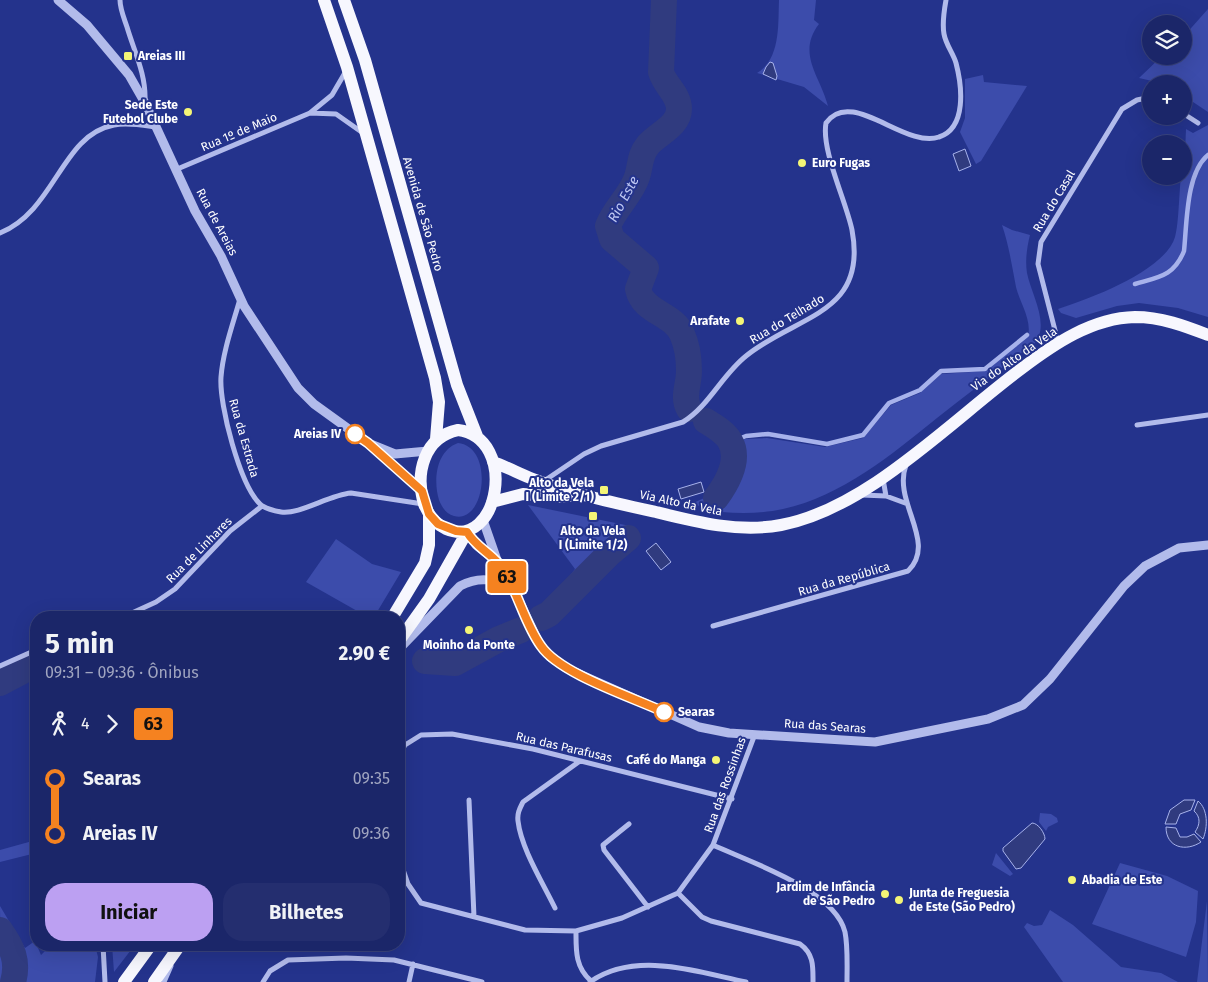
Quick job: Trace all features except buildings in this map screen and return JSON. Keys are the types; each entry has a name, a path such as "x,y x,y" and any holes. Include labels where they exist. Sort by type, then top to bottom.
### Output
{"main road":[{"path":"324,0 348,67 435,378 439,402 436,439 428,451 422,474 422,491 427,509 429,544 425,563 396,611"},
{"name":"Avenida de São Pedro","path":"344,0 367,69 457,385 477,436 490,452 493,462 495,482 492,502 482,520 467,532"},
{"name":"Via do Alto da Vela","path":"910,456 995,388 1058,342 1104,322 1135,317 1175,322 1208,335"},
{"path":"436,439 458,430 477,436"},
{"name":"Via Alto da Vela","path":"493,462 580,495 693,521 725,526 757,527 782,525 832,508 858,495 910,456"},
{"name":"Via Alto da Vela","path":"492,502 523,494 542,482"},
{"name":"Via Alto da Vela","path":"523,494 559,497 580,495"},
{"path":"405,633 429,599 467,532 446,528 427,509"},
{"path":"124,982 147,951"},
{"path":"154,982 177,951"}],"street":[{"name":"Rua de Areias","path":"58,0 87,24 109,48 129,75 145,103 175,170 244,306 298,388 314,404 368,443 422,491"},
{"path":"120,0 121,10 146,88 145,103"},
{"name":"Rua do Telhado","path":"542,482 584,454 601,446 675,425 690,418 747,355 826,309 840,297 847,287 851,275 854,250 852,229 829,148 826,123 834,114 848,111 917,137 936,138 950,132 958,119 959,95 955,60 944,31 946,0"},
{"name":"Rua 1º de Maio","path":"175,170 310,113 332,95 348,67"},
{"name":"Rua do Casal","path":"1058,342 1038,264 1041,242 1122,109 1137,100 1142,99"},
{"name":"Rua 1º de Maio","path":"310,113 336,114 367,136"},
{"path":"1192,119 1198,123"},
{"path":"0,233 14,228 28,216 50,189 76,148 94,132 115,124 156,127"},
{"name":"Rua da Estrada","path":"240,296 221,376 222,399 241,468 253,497 262,506"},
{"path":"1137,425 1208,415"},
{"name":"Rua de Areias","path":"368,443 395,454 428,451"},
{"name":"Rua da República","path":"713,626 908,571 917,558 919,538 905,503 902,481 910,456"},
{"path":"886,496 886,474 902,481"},
{"path":"262,506 282,512 291,512 339,494 351,493 427,509"},
{"path":"858,495 886,496 905,503"},
{"name":"Rua de Linhares","path":"136,611 156,602 175,589 230,530 262,506"},
{"name":"Rua das Searas","path":"482,520 498,564 513,588 540,645 550,657 566,668 700,727 730,733 875,742 988,719 1006,714 1023,705 1039,692 1124,586 1145,566 1179,548 1208,545"},
{"name":"Rua das Searas","path":"467,532 476,544 498,564"},
{"path":"405,643 460,586 468,581 496,580 513,588"},
{"path":"0,666 30,653"},
{"name":"Rua das Parafusas","path":"405,746 421,735 452,734 533,749 732,799"},
{"name":"Rua das Rossinhas","path":"678,893 713,846 755,734"},
{"path":"555,908 525,842 518,822 518,811 523,802 580,761"},
{"path":"469,800 474,917"},
{"path":"629,824 603,845 604,850 648,907"},
{"path":"713,846 806,889 831,907 840,919 845,932 848,982"},
{"path":"405,875 408,884 421,903 525,930 576,930 622,918 678,893 697,913 711,921 800,944 807,948 813,962 813,982"},
{"path":"576,930 577,959 580,968 591,981 618,970 650,965 746,982"},
{"path":"103,951 105,982"},
{"path":"164,982 178,951"},
{"path":"263,982 270,971 288,960 346,958 394,960 482,982"},
{"path":"409,982 413,964"}],"shaded area":[{"path":"779,0 816,0 814,20 819,24 812,35 810,55 828,106 804,87 757,73 765,67 774,50 778,30"},
{"path":"1208,9 1208,112 1192,101 1192,75 1142,75 1153,65 1192,65 1192,27"},
{"path":"983,75 984,82 1027,86 981,161 976,164 960,132 965,118 965,79"},
{"path":"1208,125 1208,317 1178,308 1139,303 1117,306 1076,318 1061,313 1058,309 1106,291 1142,272 1157,261 1168,249 1175,237 1180,185 1192,185 1192,135 1186,135 1186,129 1193,133"},
{"path":"1002,225 1030,235 1026,263 1027,273 1038,309 1041,328 1034,344 884,460 846,484 825,494 805,503 783,509 752,513 700,510 700,506 691,504 711,495 718,501 728,488 735,467 734,443 745,439 767,438 825,447 863,438 891,405 920,393 941,374 986,371 1028,336 1027,318 1016,287"},
{"path":"458,443 470,448 477,457 481,470 482,484 479,498 473,509 465,516 454,516 445,510 439,500 436,484 441,459 445,452"},
{"path":"528,505 635,527 604,552 540,615 537,611 561,587 575,569"},
{"path":"336,539 372,564 401,572 378,611 357,611 306,582"},
{"path":"30,672 30,678 0,693 2,686"},
{"path":"1040,813 1051,814 1057,818 1058,822 1048,827 1046,831 1039,822"},
{"path":"30,842 30,854 0,862 0,850"},
{"path":"996,853 1013,874 1010,876 992,865"},
{"path":"1120,863 1167,876 1198,891 1196,922 1186,957 1092,924"},
{"path":"1207,901 1208,982 1197,982"},
{"path":"0,906 25,948 30,944 30,951 39,951 41,955 45,951 96,951 98,957 95,982 16,982 18,974 17,959 1,926"},
{"path":"1050,910 1073,925 1121,967 1161,973 1178,982 1063,982 1024,927 1027,923 1034,926 1042,925"},
{"path":"0,937 11,958 12,975 10,982 0,982"},
{"path":"112,951 130,951 114,972"}],"water":[{"path":"770,62 773,63 777,76 776,80 763,74"},
{"path":"965,149 971,166 959,171 953,154"},
{"path":"701,482 704,492 681,499 678,489"},
{"path":"656,543 671,562 661,570 646,551"},
{"path":"1184,800 1195,800 1191,810 1180,814 1176,824 1165,824 1170,810"},
{"path":"1198,801 1204,809 1206,819 1203,839 1195,832 1199,821 1194,811"},
{"path":"1032,823 1041,829 1045,839 1021,868 1016,869 1003,851 1003,848"},
{"path":"1166,827 1176,828 1180,837 1194,834 1201,842 1189,847 1173,844 1169,840"}],"waterway":[{"name":"Rio Este","path":"664,0 661,72 677,99 678,115 672,125 645,149 634,184 608,226 612,239 646,268 638,289 641,297 652,308 672,321 682,334 689,362 686,395 689,409"},
{"path":"1135,284 1165,274 1176,266 1180,259 1184,251 1187,213 1195,174 1208,155"},
{"path":"731,442 746,436 768,434 827,444 863,435 889,403 920,390 941,371 985,369 1027,335"},
{"name":"Rio Este","path":"706,421 725,435 733,448 734,456 731,471 716,498"},
{"name":"Rio Este","path":"541,618 549,614 609,554 628,538"},
{"name":"Rio Este","path":"425,661 455,663 499,639 521,630"},
{"name":"Rio Este","path":"0,683 30,667"},
{"name":"Rio Este","path":"0,930 8,942 15,961 13,982"}],"bus line":[{"name":"63","path":"355,434 368,443 422,491 429,514 438,524 456,531 467,532 472,540 498,564 513,588 540,645 550,657 566,668 664,712"}],"place":[{"name":"Areias III","path":"128,56"},
{"name":"Sede Este Futebol Clube","path":"188,112"},
{"name":"Euro Fugas","path":"802,163"},
{"name":"Arafate","path":"740,321"},
{"name":"Areias IV","path":"355,434"},
{"name":"Alto da Vela I (Limite 2/1)","path":"604,490"},
{"name":"Alto da Vela I (Limite 1/2)","path":"593,516"},
{"name":"Moinho da Ponte","path":"469,630"},
{"name":"Searas","path":"664,712"},
{"name":"Café do Manga","path":"716,760"},
{"name":"Abadia de Este","path":"1072,880"},
{"name":"Jardim de Infância de São Pedro","path":"885,894"},
{"name":"Junta de Freguesia de Este (São Pedro)","path":"899,900"}]}
